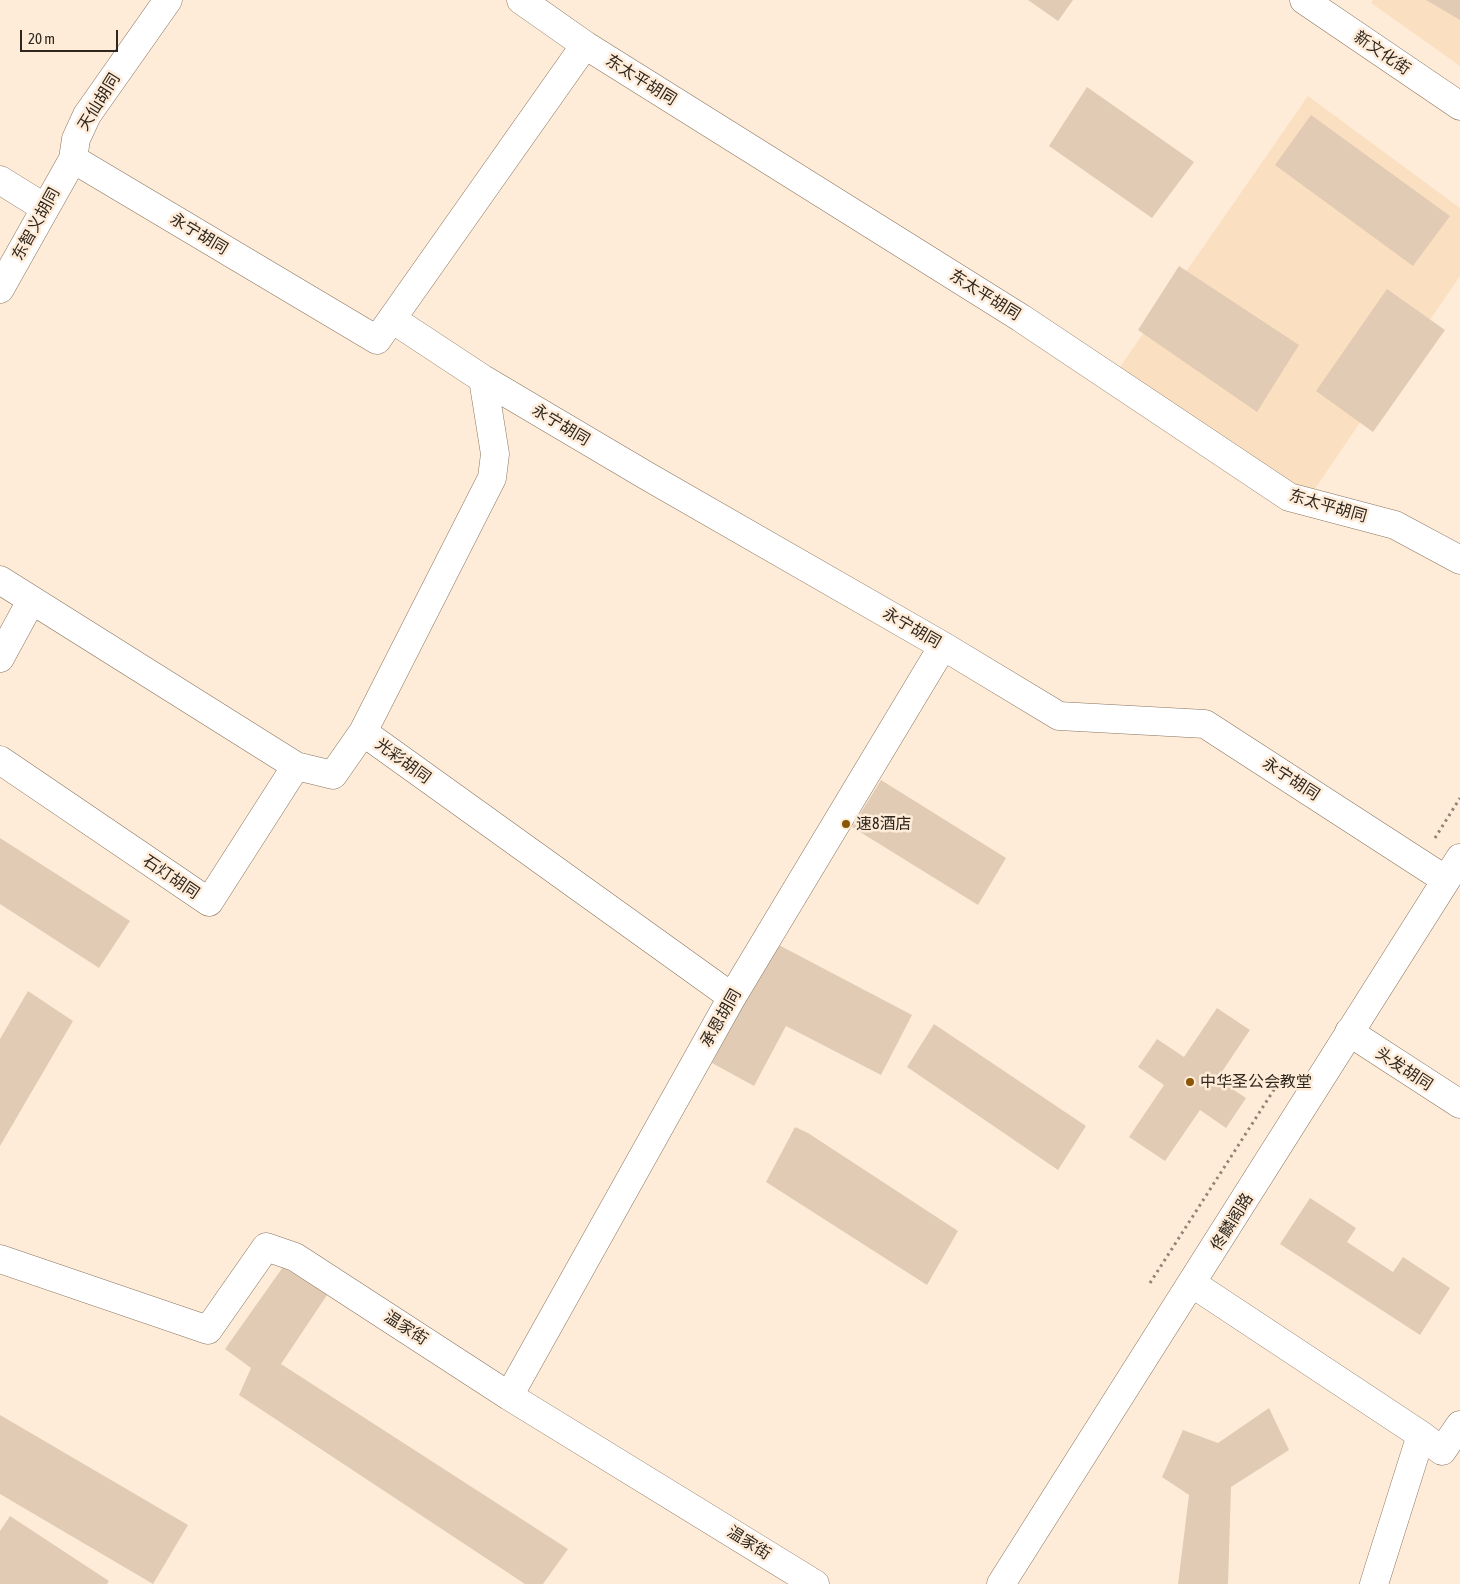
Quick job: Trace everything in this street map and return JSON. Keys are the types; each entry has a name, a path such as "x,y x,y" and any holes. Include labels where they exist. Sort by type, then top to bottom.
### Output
{"street":[{"name":"天仙胡同","path":"73,159 76,138 87,114 168,0"},
{"name":"东太平胡同","path":"522,0 585,45 1022,318 1289,497 1395,526 1460,560"},
{"name":"新文化街","path":"1304,0 1460,106"},
{"path":"384,329 585,45"},
{"name":"东智义胡同","path":"0,289 73,159"},
{"name":"永宁胡同","path":"73,159 384,329 483,379 647,476 943,646 1059,716 1206,724 1453,869"},
{"path":"0,180 45,208"},
{"name":"光彩胡同","path":"483,379 495,454 492,478 363,732 732,997"},
{"path":"0,580 296,766 333,775 363,732"},
{"path":"0,658 31,601"},
{"name":"承恩胡同","path":"509,1396 732,997 943,646"},
{"name":"石灯胡同","path":"0,760 209,902 296,766"},
{"name":"佟麟阁路","path":"1001,1584 1193,1284 1349,1032 1453,869"},
{"name":"头发胡同","path":"1349,1032 1460,1104"},
{"name":"温家街","path":"0,1259 208,1330 266,1247 295,1257 509,1396 815,1584"},
{"path":"1193,1284 1421,1435 1442,1451 1460,1425"},
{"path":"1374,1584 1421,1435"}],"path":[{"path":"1432,842 1460,798"}],"shaded area":[{"path":"1373,0 1460,0 1460,66 1371,3"},
{"path":"1308,96 1460,208 1460,276 1306,502 1108,384"}],"building":[{"path":"1028,0 1073,0 1058,21"},
{"path":"1426,0 1460,0 1460,20"},
{"path":"1087,87 1194,162 1152,218 1049,146"},
{"path":"1311,115 1450,216 1413,266 1275,165"},
{"path":"1179,266 1299,345 1257,412 1138,330"},
{"path":"1387,289 1445,330 1373,432 1316,391"},
{"path":"881,780 1006,858 978,905 852,827"},
{"path":"0,838 130,921 99,968 0,904"},
{"path":"775,943 912,1015 881,1075 786,1026 754,1086 712,1063"},
{"path":"28,991 73,1021 0,1146 0,1039"},
{"name":"中华圣公会教堂","path":"1217,1008 1250,1030 1217,1079 1246,1098 1226,1128 1200,1110 1165,1161 1129,1137 1164,1085 1138,1067 1157,1039 1184,1057"},
{"path":"934,1024 1086,1126 1058,1170 907,1067"},
{"path":"795,1127 808,1133 958,1231 927,1285 766,1182"},
{"path":"1310,1198 1356,1228 1347,1242 1393,1272 1403,1257 1450,1288 1420,1335 1280,1244"},
{"path":"283,1267 327,1295 281,1364 568,1549 543,1584 525,1584 239,1395 251,1368 225,1349"},
{"path":"1269,1408 1289,1450 1231,1487 1228,1584 1178,1584 1189,1495 1162,1477 1183,1430 1218,1443"},
{"path":"0,1415 188,1525 153,1584 0,1494"},
{"path":"10,1516 109,1581 107,1584 0,1584 0,1531"}],"place":[{"name":"速8酒店","path":"846,824"},
{"name":"中华圣公会教堂","path":"1190,1082"}]}
